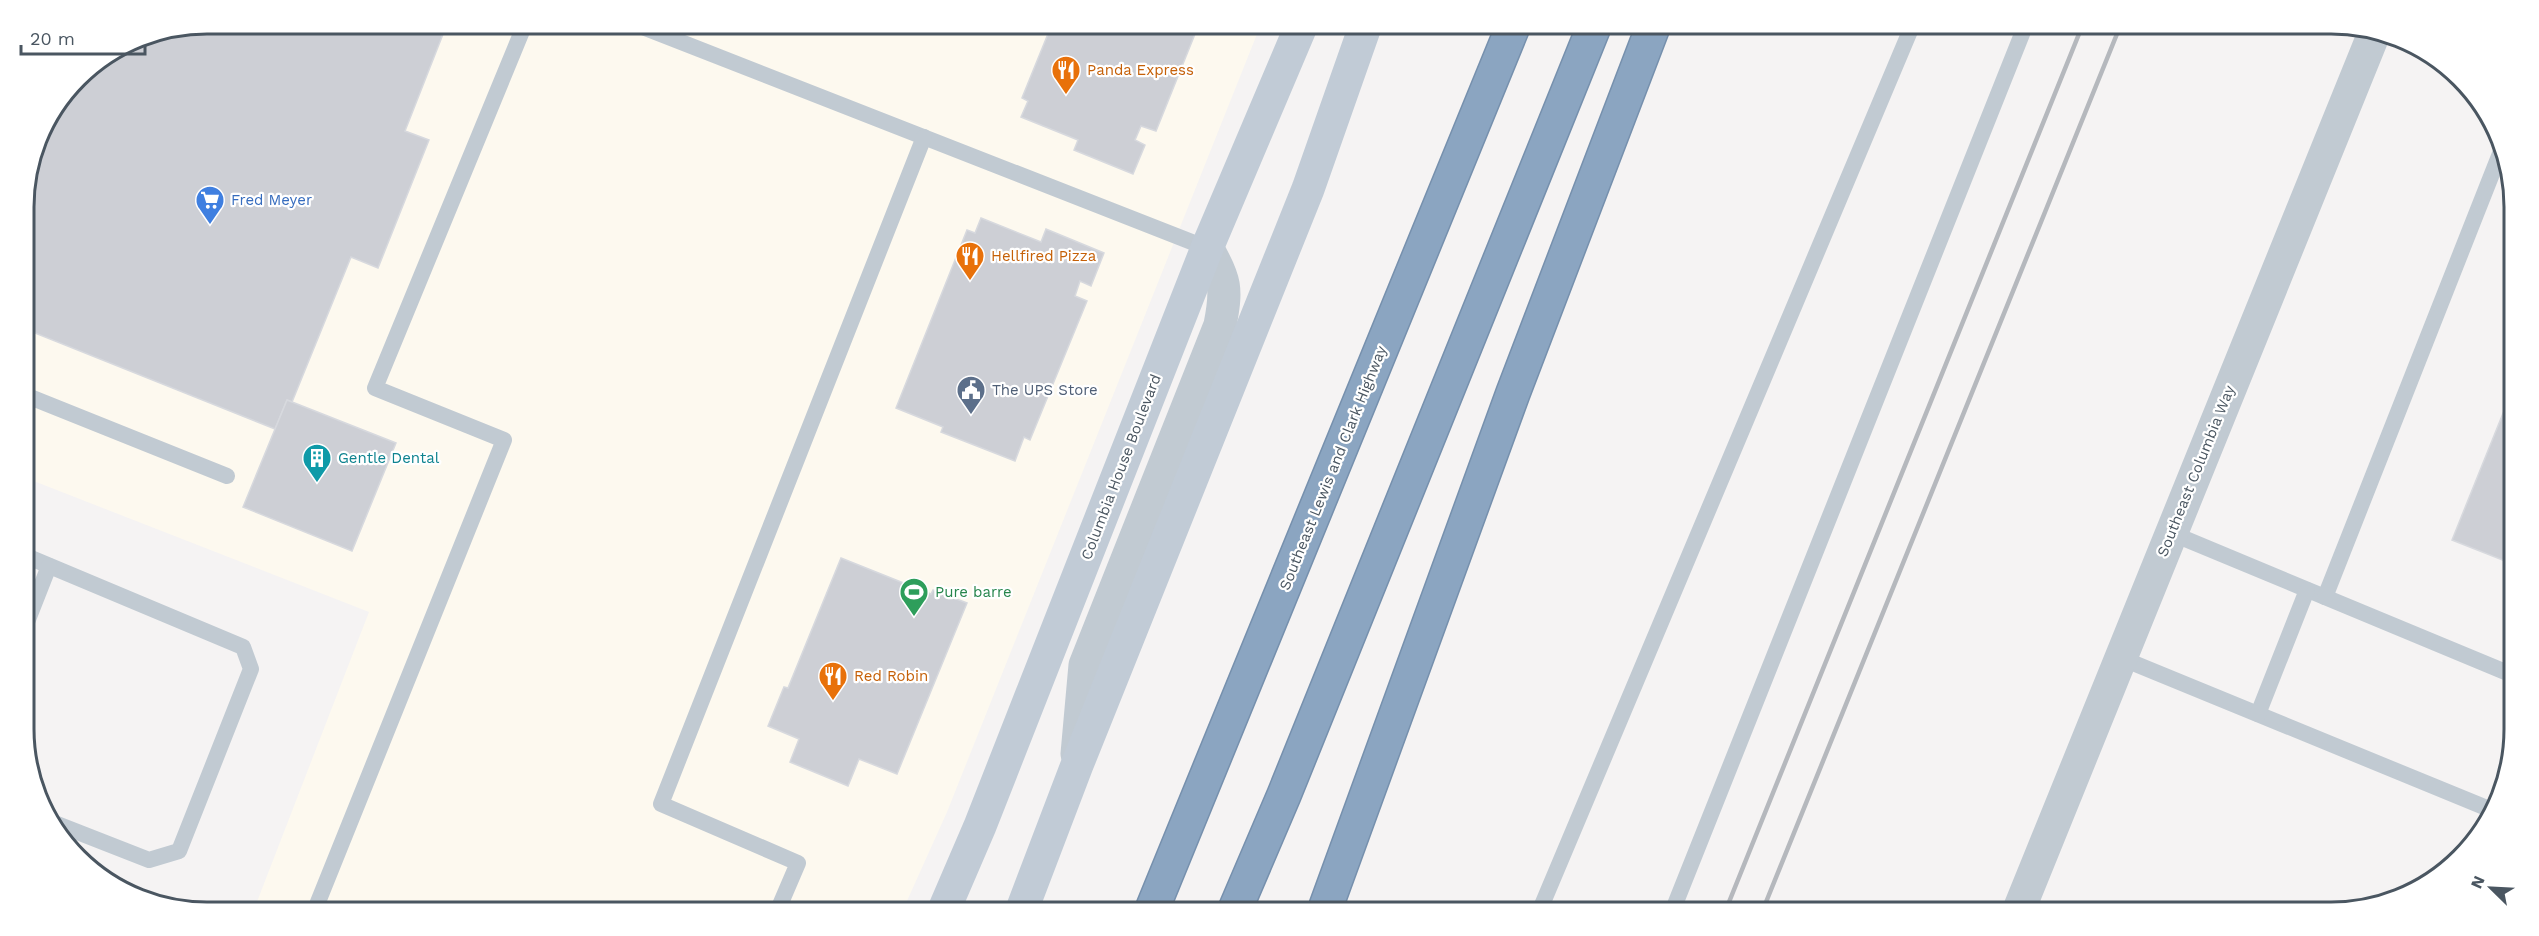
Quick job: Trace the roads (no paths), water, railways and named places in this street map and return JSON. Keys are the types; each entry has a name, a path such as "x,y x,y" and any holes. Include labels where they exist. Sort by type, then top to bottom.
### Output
{"highway":[{"name":"Southeast Lewis and Clark Highway","path":"1155,902 1510,35"},
{"path":"1238,902 1284,795 1591,35"},
{"path":"1328,901 1513,393 1650,35"}],"main road":[{"name":"Columbia House Boulevard","path":"947,902 984,815 1207,248 1297,35"},
{"path":"1025,902 1077,765 1308,189 1362,35"}],"street":[{"name":"Southeast Columbia Way","path":"2022,901 2371,40"},
{"path":"1077,765 1085,664 1220,325 1226,295 1220,271 1207,248"}],"lane":[{"path":"318,902 504,440 375,388 520,35"},
{"path":"663,35 1207,248"},
{"path":"1543,901 1908,35"},
{"path":"1676,901 2022,35"},
{"path":"781,902 798,863 661,804 924,137"},
{"path":"2325,597 2498,160"},
{"path":"35,399 227,476"},
{"path":"2171,533 2504,671"},
{"path":"35,560 243,647 251,669 179,851 149,861 67,828"},
{"path":"35,602 49,566"},
{"path":"2258,714 2307,590"},
{"path":"2121,658 2485,807"}],"railway":[{"path":"1729,901 2079,35"},
{"path":"1766,901 2117,35"}],"place":[{"name":"Panda Express","path":"1066,96"},
{"name":"Fred Meyer","path":"210,226"},
{"name":"Hellfired Pizza","path":"970,282"},
{"name":"The UPS Store","path":"971,416"},
{"name":"Gentle Dental","path":"317,484"},
{"name":"Pure barre","path":"914,618"},
{"name":"Red Robin","path":"833,702"}]}
